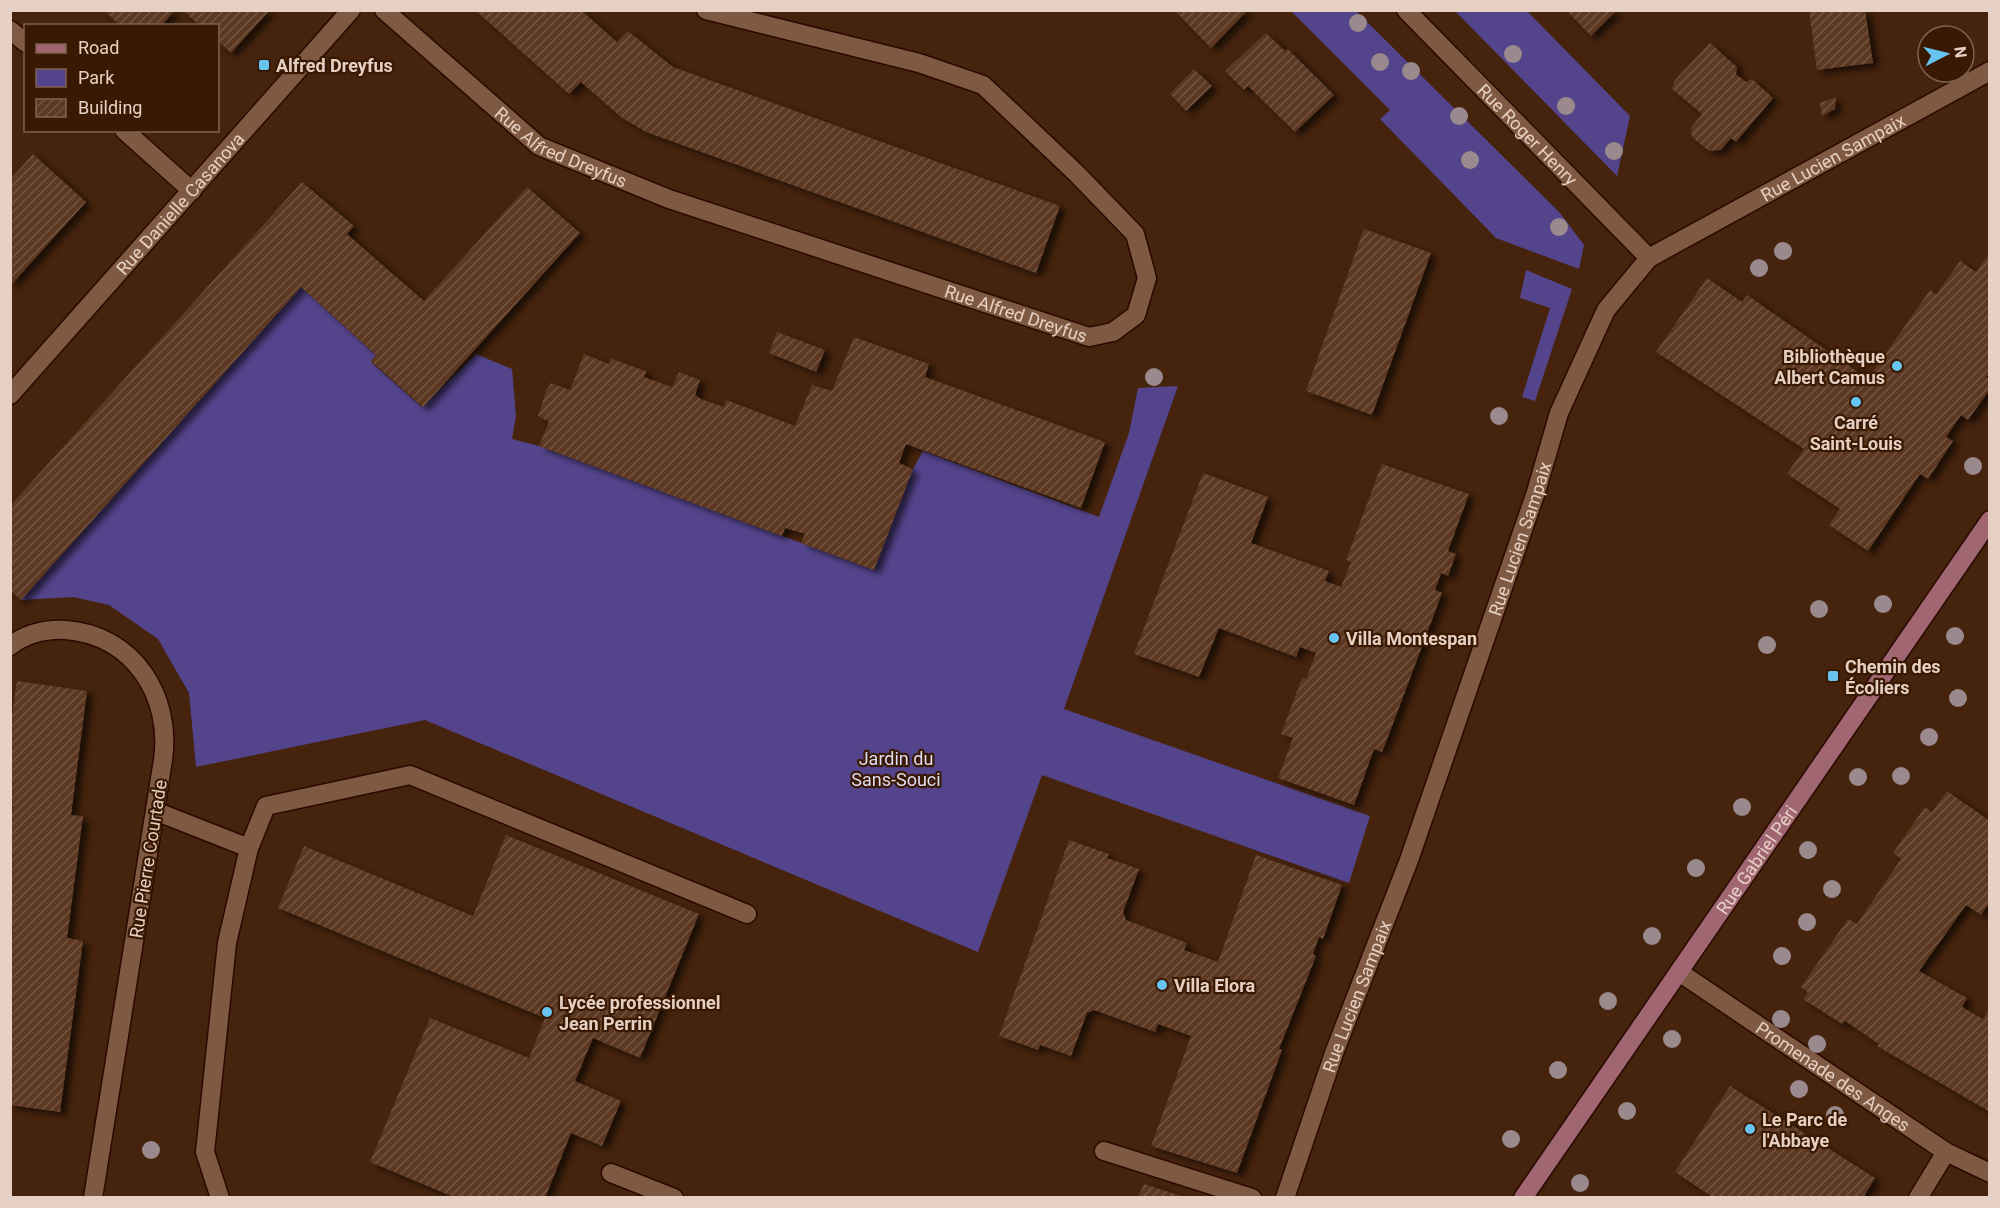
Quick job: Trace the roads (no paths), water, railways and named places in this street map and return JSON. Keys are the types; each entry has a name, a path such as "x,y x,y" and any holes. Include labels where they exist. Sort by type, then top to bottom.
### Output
{"main road":[{"name":"Rue Gabriel Péri","path":"1523,1197 1989,520"}],"street":[{"name":"Rue Danielle Casanova","path":"10,395 351,10"},
{"name":"Rue Alfred Dreyfus","path":"384,10 539,146 669,199 1089,337 1113,332 1136,315 1147,278 1135,234 1076,173 983,85 920,63 706,10"},
{"name":"Rue Roger Henry","path":"1406,10 1649,258"},
{"path":"10,30 24,41"},
{"name":"Rue Lucien Sampaix","path":"1285,1197 1334,1053 1413,849 1536,492 1559,413 1606,310 1649,258 1989,71"},
{"path":"126,132 192,190"},
{"name":"Rue Pierre Courtade","path":"10,646 28,634 52,630 92,635 114,645 137,665 153,687 165,724 165,748 93,1197"},
{"path":"220,1197 205,1152 227,943 249,848 266,806 410,775 747,914"},
{"path":"155,811 249,848"},
{"name":"Promenade des Anges","path":"1679,972 1946,1152 1989,1173"},
{"path":"1104,1150 1252,1197"},
{"path":"1918,1197 1946,1152"},
{"path":"611,1173 674,1197"}],"place":[{"name":"Alfred Dreyfus","path":"264,65"},
{"name":"Bibliothèque Albert Camus","path":"1897,366"},
{"name":"Carré Saint-Louis","path":"1856,402"},
{"name":"Villa Montespan","path":"1334,638"},
{"name":"Chemin des Écoliers","path":"1833,676"},
{"name":"Villa Elora","path":"1162,985"},
{"name":"Lycée professionnel Jean Perrin","path":"547,1012"},
{"name":"Le Parc de l'Abbaye","path":"1750,1129"}],"park label":[{"name":"Jardin du Sans-Souci","path":"896,768"}]}
